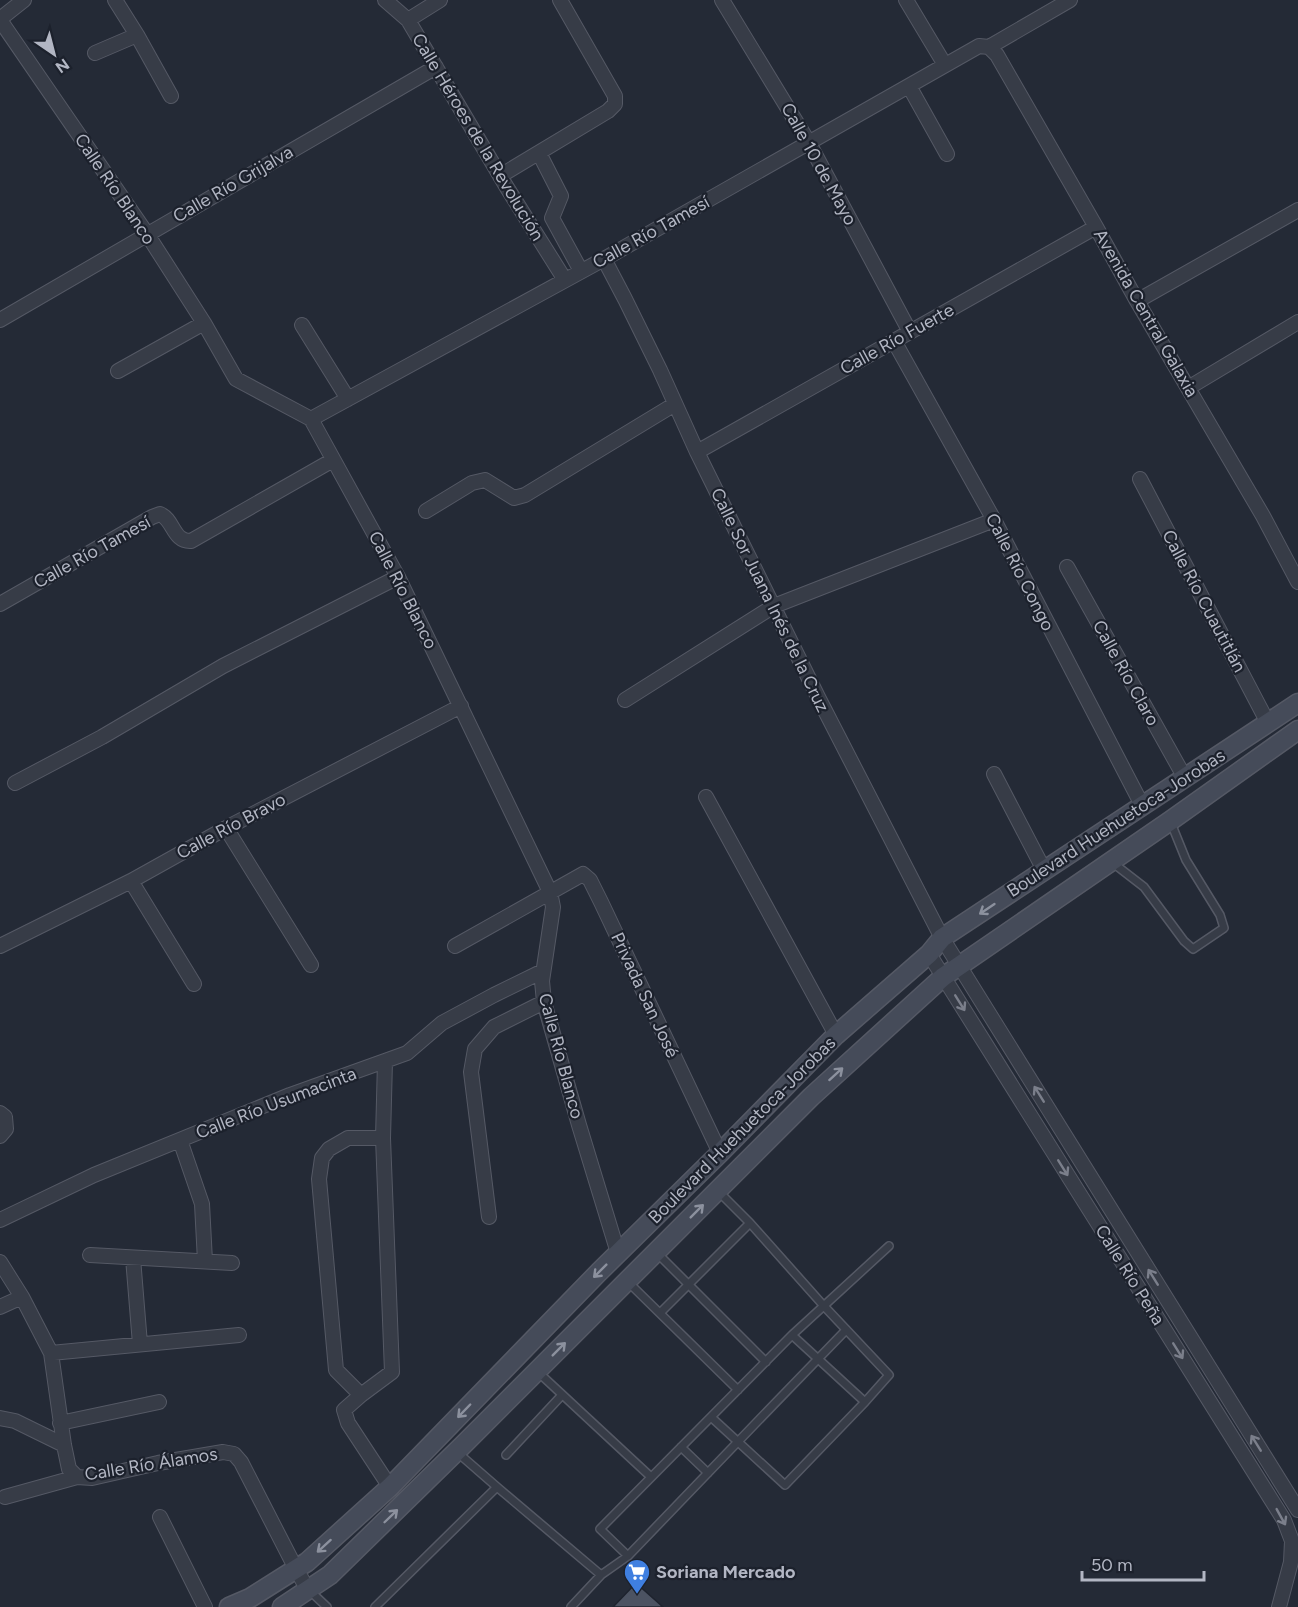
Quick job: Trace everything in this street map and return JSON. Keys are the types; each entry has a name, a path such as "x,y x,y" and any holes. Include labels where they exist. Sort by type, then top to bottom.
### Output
{"main road":[{"name":"Boulevard Huehuetoca-Jorobas","path":"229,1607 255,1602 307,1562 390,1487 618,1253 836,1035 929,954 942,938 1298,703"},
{"name":"Boulevard Huehuetoca-Jorobas","path":"282,1607 330,1575 811,1097 943,978 1298,730"}],"street":[{"path":"0,19 24,0"},
{"path":"115,0 137,34 171,96"},
{"name":"Calle Héroes de la Revolución","path":"384,0 408,20 500,176 565,280"},
{"path":"408,20 440,0"},
{"path":"500,176 608,111 615,104 615,96 560,0"},
{"name":"Calle 10 de Mayo","path":"722,0 809,143 910,332"},
{"path":"906,0 945,65"},
{"name":"Calle Río Tamesí","path":"311,419 604,259 979,46 989,47 1070,0"},
{"name":"Calle Río Blanco","path":"0,19 147,234 204,323 236,379 311,419 398,577 550,892 553,907 542,981 544,1002 618,1253"},
{"path":"95,53 137,34"},
{"name":"Avenida Central Galaxia","path":"989,47 997,55 1263,516 1298,582"},
{"name":"Calle Río Grijalva","path":"0,320 436,67"},
{"path":"909,86 947,154"},
{"path":"539,153 561,196 552,218 581,271"},
{"path":"1137,301 1298,210"},
{"name":"Calle Río Fuerte","path":"697,452 1096,227"},
{"name":"Calle Sor Juana Inés de la Cruz","path":"604,259 818,697 942,938"},
{"path":"1188,388 1298,322"},
{"path":"118,370 204,323"},
{"path":"302,325 348,399"},
{"name":"Calle Río Congo","path":"894,341 994,520 1142,805"},
{"path":"426,511 472,483 485,480 514,498 525,495 675,404"},
{"name":"Calle Río Tamesí","path":"0,604 152,517 160,514 166,517 178,537 184,541 190,541 333,460"},
{"name":"Calle Río Cuautitlán","path":"1140,479 1268,723"},
{"path":"625,700 774,606 994,520"},
{"name":"Calle Río Claro","path":"1067,567 1185,778"},
{"path":"15,783 102,737 223,666 398,577"},
{"name":"Calle Río Bravo","path":"0,946 131,881 226,828 461,706"},
{"path":"994,774 1044,870"},
{"path":"706,797 836,1035"},
{"path":"226,828 311,965"},
{"name":"Privada San José","path":"550,892 583,874 590,880 720,1153"},
{"path":"131,881 194,984"},
{"path":"455,946 550,892"},
{"name":"Calle Río Peña","path":"942,938 1298,1510"},
{"name":"Calle Río Peña","path":"929,954 1284,1520 1292,1541 1291,1562 1279,1607"},
{"name":"Calle Río Usumacinta","path":"0,1220 94,1175 290,1095 407,1053 442,1023 543,971"},
{"path":"489,1217 471,1072 475,1049 494,1027 544,1002"},
{"path":"385,1061 383,1138 392,1372 344,1410 348,1423 390,1487"},
{"path":"0,1113 5,1118 6,1129 0,1136"},
{"path":"361,1395 336,1370 319,1179 322,1158 329,1149 348,1138 383,1138"},
{"path":"180,1140 202,1204 205,1261"},
{"path":"90,1255 232,1263"},
{"path":"133,1258 140,1344"},
{"path":"0,1262 22,1297 51,1353 239,1335"},
{"path":"0,1307 22,1297"},
{"name":"Calle Río Álamos","path":"51,1353 64,1445 69,1468 77,1477 92,1478 158,1463 223,1452 234,1454 241,1462 308,1590"},
{"path":"60,1423 159,1402"},
{"path":"0,1418 15,1421 64,1445"},
{"path":"5,1497 77,1477"},
{"path":"160,1517 205,1607"}],"lane":[{"path":"1111,862 1144,887 1184,941 1193,949 1201,944 1224,928 1221,915 1186,860 1170,821"},
{"path":"711,1417 784,1485 889,1375 717,1190"},
{"path":"660,1313 750,1223"},
{"path":"628,1556 600,1529 792,1335 889,1245"},
{"path":"656,1252 766,1362"},
{"path":"627,1281 738,1390"},
{"path":"571,1607 601,1575 628,1556 846,1330"},
{"path":"792,1335 864,1402"},
{"path":"537,1371 651,1478"},
{"path":"506,1455 562,1395"},
{"path":"681,1447 708,1473"},
{"path":"456,1451 601,1575"},
{"path":"375,1607 497,1487"},
{"path":"308,1590 327,1607"}],"building":[{"name":"Soriana Mercado","path":"636,1583 663,1607 613,1607"}],"place":[{"name":"Soriana Mercado","path":"637,1595"}]}
